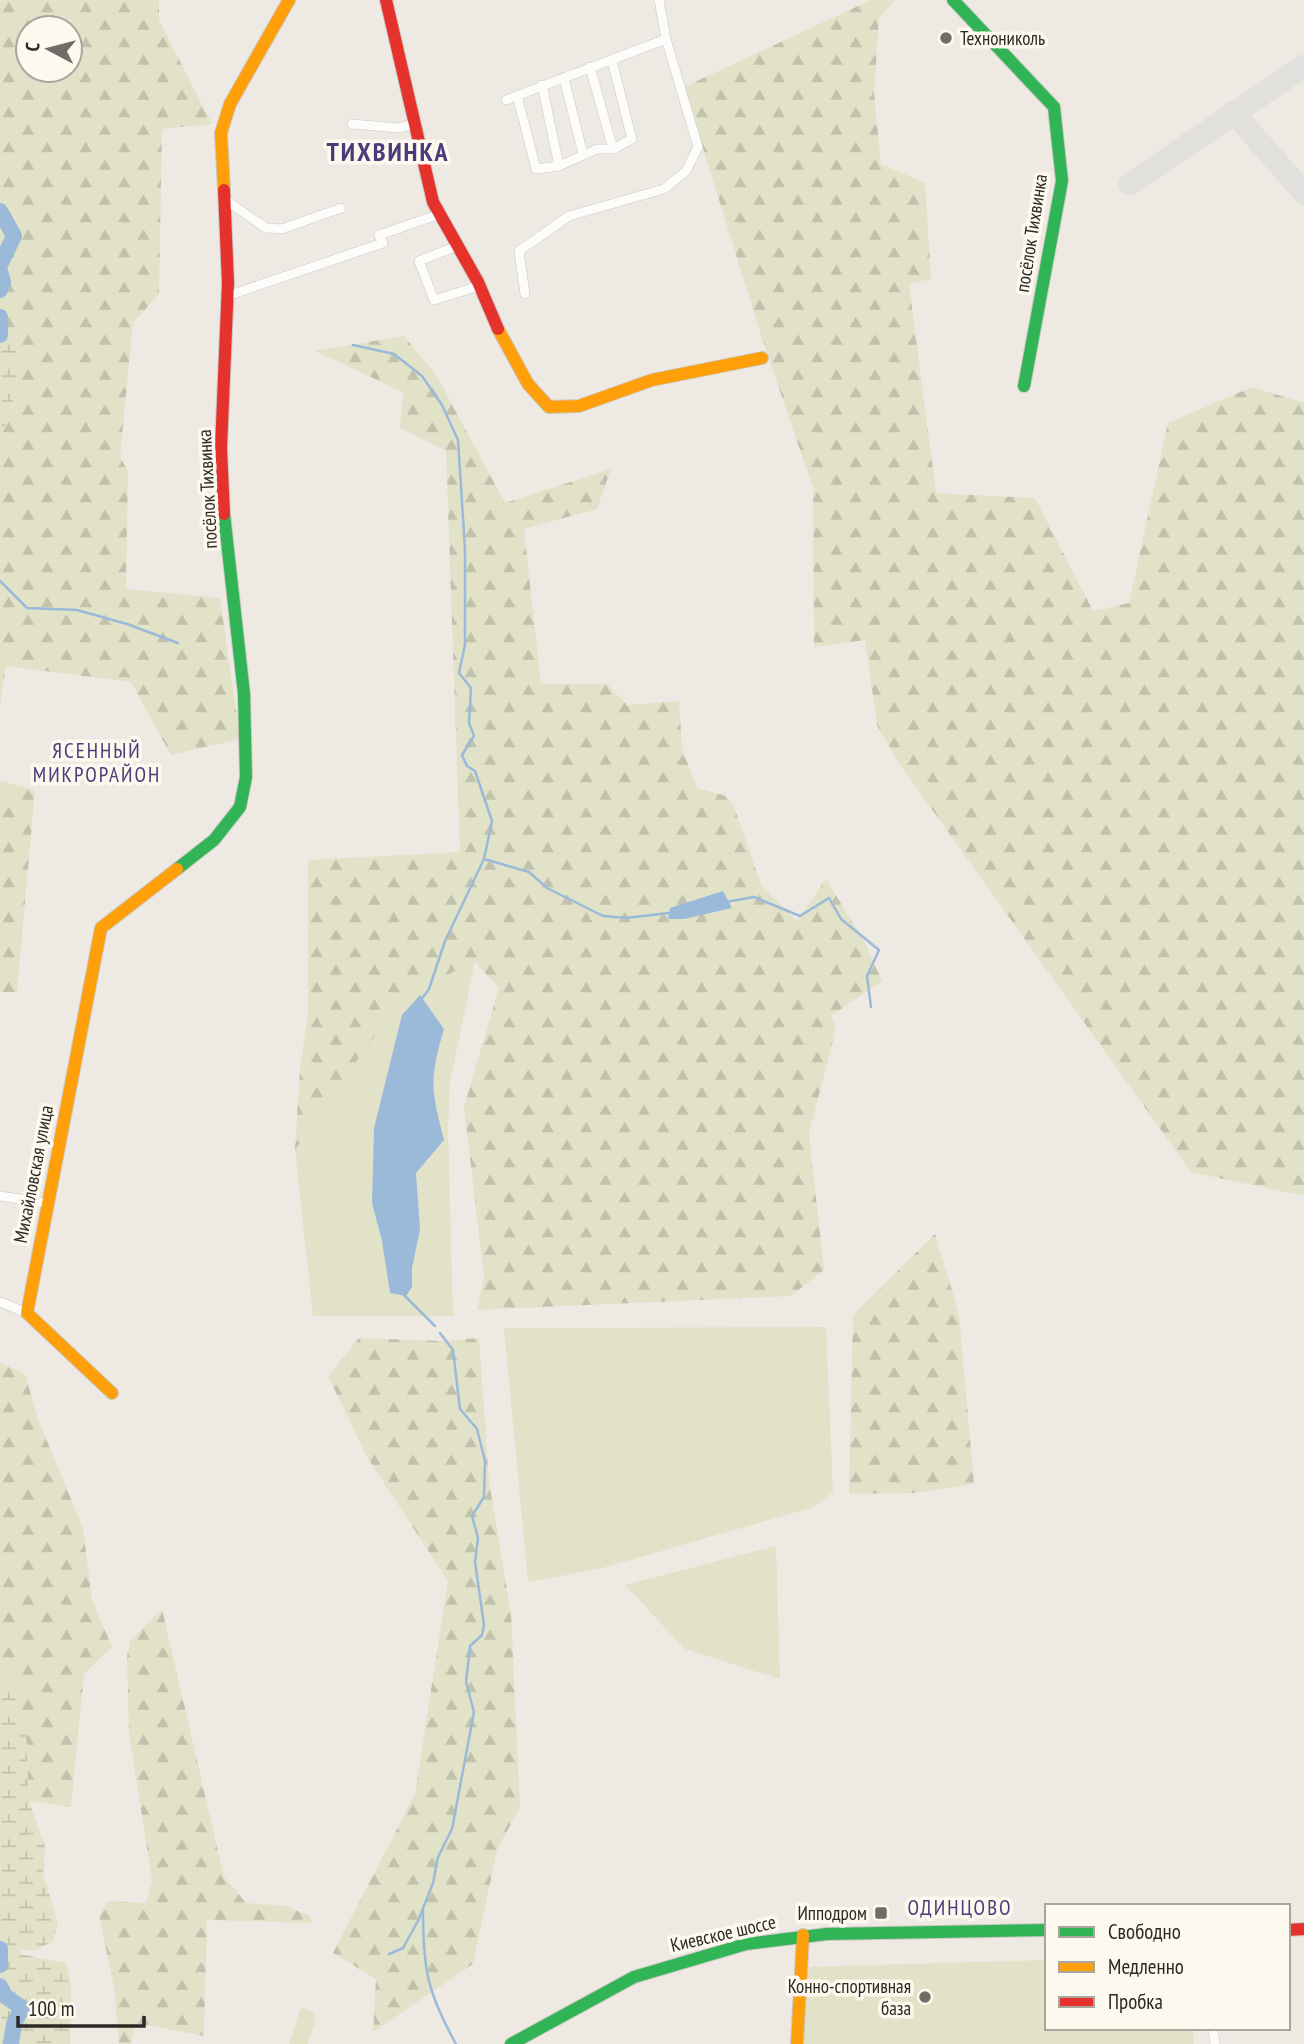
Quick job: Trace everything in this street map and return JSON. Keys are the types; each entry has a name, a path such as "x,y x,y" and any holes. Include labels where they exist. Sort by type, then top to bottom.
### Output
{"street":[{"name":"посёлок Тихвинка","path":"101,928 215,840 240,807 246,777 244,694 223,502 221,448 227,296 221,132 230,104 289,0"},
{"path":"386,0 433,202 480,286 510,354 528,384 549,407 579,406 652,380 762,358"},
{"path":"525,294 519,251 569,216 664,189 686,171 698,147 666,39 659,0"},
{"name":"посёлок Тихвинка","path":"953,0 1054,107 1062,181 1024,386"},
{"path":"506,100 666,39"},
{"path":"517,95 536,169 559,166 597,149 613,149 632,139 611,61"},
{"path":"590,67 613,149"},
{"path":"565,78 583,154"},
{"path":"542,85 559,166"},
{"path":"352,124 398,128 416,124"},
{"path":"224,199 266,228 282,229 341,208"},
{"path":"227,296 383,243 379,235 440,214"},
{"path":"457,246 419,261 434,300 480,286"},
{"name":"Михайловская улица","path":"27,1313 46,1203 101,928"},
{"path":"0,1196 46,1203"},
{"path":"0,1302 27,1313 112,1393"},
{"name":"Киевское шоссе","path":"511,2044 562,2013 634,1977 736,1947 803,1935 1045,1930"},
{"path":"797,2044 803,1935"}],"green space":[{"path":"0,0 159,0 159,20 212,124 162,129 159,294 133,323 120,457 128,471 126,589 220,598 240,739 171,755 131,682 6,666 0,706 0,441 16,391 17,336 0,336"},
{"path":"871,0 895,0 879,18 874,93 881,164 925,183 931,279 909,284 936,493 1035,498 1093,611 1129,603 1168,423 1252,387 1304,403 1304,1196 1191,1172 896,759 877,725 865,640 814,647 813,488 760,332 684,87"},
{"path":"17,335 16,391 0,441 0,336"},
{"path":"404,336 437,376 505,503 611,469 597,509 524,529 541,684 607,684 627,705 679,701 682,748 697,788 726,796 734,806 761,885 797,921 826,879 865,943 882,981 831,1016 836,1028 809,1134 824,1270 791,1296 477,1310 484,1277 464,1107 499,988 475,962 403,995 295,1150 300,1070 308,1013 308,860 460,852 446,451 400,428 403,392 315,351"},
{"path":"0,781 35,790 17,992 0,992"},
{"path":"475,961 450,1083 448,1126 453,1316 313,1316 295,1150 403,994"},
{"path":"935,1234 959,1314 974,1484 914,1493 849,1494 853,1315"},
{"path":"826,1327 833,1492 814,1507 599,1569 528,1582 504,1328"},
{"path":"359,1338 440,1341 479,1338 489,1481 511,1613 520,1807 497,1850 473,1964 373,2032 376,1979 333,1953 415,1794 448,1581 367,1457 328,1376"},
{"path":"0,1363 25,1374 38,1419 83,1528 92,1600 112,1647 84,1674 71,1807 29,1801 26,1736 11,1681 0,1676"},
{"path":"776,1546 780,1679 685,1649 625,1585"},
{"path":"162,1609 224,1877 246,1903 286,1906 310,1916 311,1923 207,1920 204,2036 134,2023 132,2044 119,2044 114,1987 99,1916 108,1901 146,1903 152,1880 129,1733 127,1657 130,1641"},
{"path":"0,1676 11,1681 26,1736 29,1801 45,1847 43,1874 58,1923 53,1941 37,1950 21,1950 20,1954 66,1963 71,1983 70,2044 0,2044"},
{"name":"Конно-спортивная база","path":"1045,1960 1045,2030 1193,2030 1194,2044 799,2044 805,1967"},
{"path":"301,2007 313,2012 315,2022 308,2044 289,2044"}],"water":[{"path":"723,891 732,908 684,919 668,919 670,908"},
{"path":"420,995 444,1029 434,1073 434,1096 444,1140 416,1173 420,1229 412,1268 412,1287 406,1296 390,1293 382,1241 372,1203 374,1128 402,1015"}],"waterway":[{"path":"0,211 14,236 0,265"},
{"path":"0,271 3,282 0,290"},
{"path":"0,317 0,335"},
{"path":"353,345 394,354 422,376 442,405 458,440 465,549 465,645 459,673 471,688 469,723 474,736 462,755 467,766 475,771 492,821 484,859 445,941 429,989 421,1000"},
{"path":"0,581 27,608 77,610 127,624 178,643"},
{"path":"484,859 529,872 547,888 603,916 626,918 669,913"},
{"path":"726,902 754,897 800,916 829,898 841,919 879,950 867,976 871,1007"},
{"path":"403,1294 435,1326"},
{"path":"389,1954 403,1948 418,1921 433,1883 438,1857 452,1829 474,1712 466,1682 470,1646 482,1635 484,1625 475,1562 478,1538 472,1516 484,1497 485,1461 477,1429 460,1409 453,1350 440,1333"},
{"path":"423,1910 424,1949 429,1980 456,2044"},
{"path":"0,1949 0,1965"},
{"path":"0,1986 5,1996 22,2008 14,2024 11,2044"}],"taxiway":[{"path":"1130,184 1304,66"},
{"path":"1233,112 1304,193"}],"traffic: fast":[{"path":"953,0 1054,107 1062,181 1024,386"},
{"path":"177,869 214,840 240,807 246,777 244,694 224,514"},
{"path":"511,2044 634,1977 746,1944 827,1934 1045,1930"}],"traffic: slow":[{"path":"224,190 221,133 230,104 289,0"},
{"path":"498,329 528,384 549,407 579,406 652,380 762,358"},
{"path":"112,1393 27,1313 101,928 177,869"},
{"path":"797,2044 803,1935"}],"traffic: jam":[{"path":"386,0 433,202 478,282 498,329"},
{"path":"224,190 228,283 221,448 224,514"},
{"path":"1290,1930 1304,1929"}],"place":[{"name":"Технониколь","path":"946,38"},
{"name":"Ипподром","path":"881,1913"},
{"name":"Конно-спортивная база","path":"925,1997"}],"district":[{"name":"ТИХВИНКА","path":"388,152"},
{"name":"ЯСЕННЫЙ МИКРОРАЙОН","path":"97,763"},
{"name":"ОДИНЦОВО","path":"960,1908"}]}
